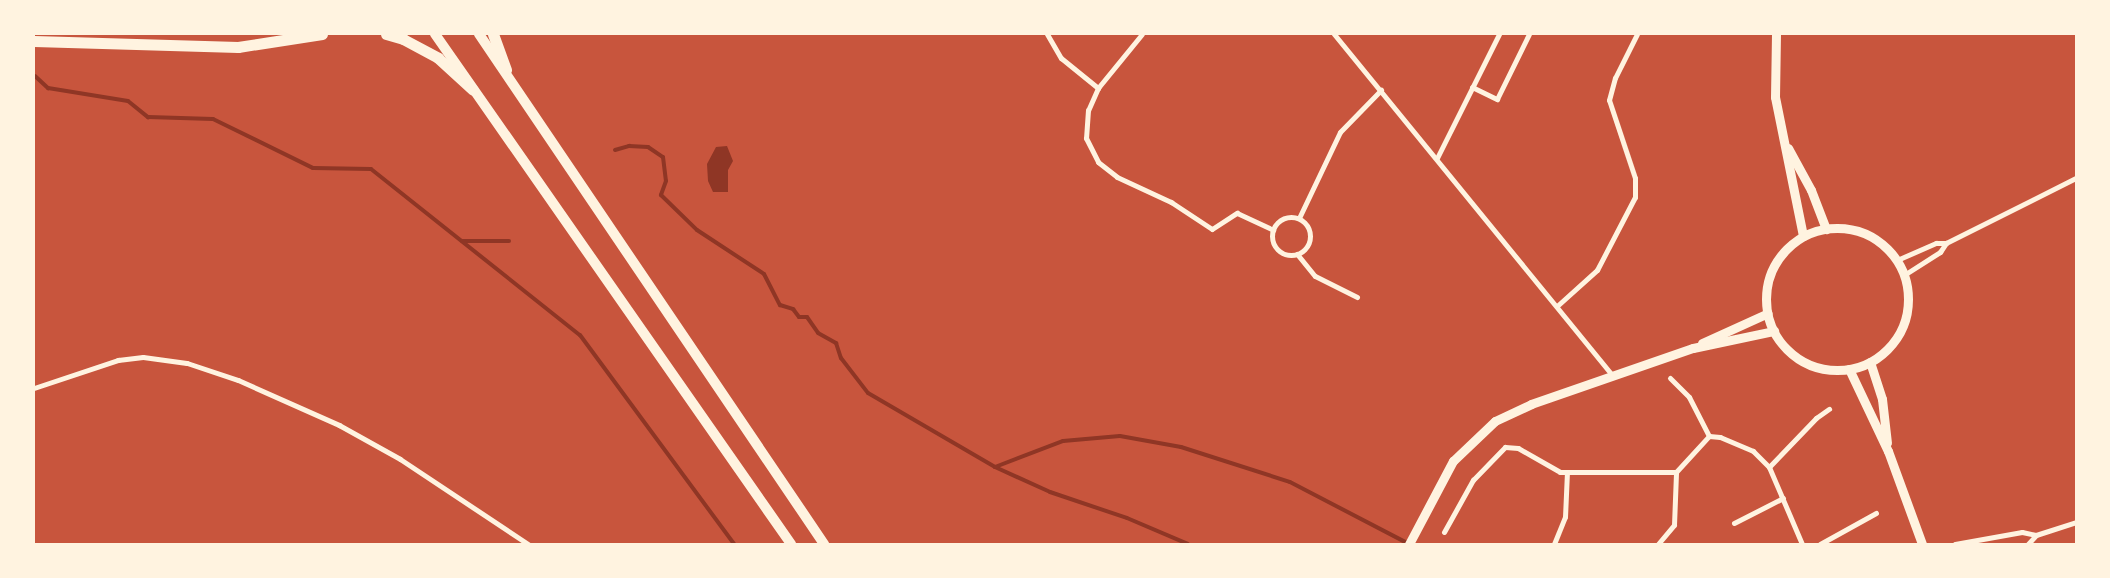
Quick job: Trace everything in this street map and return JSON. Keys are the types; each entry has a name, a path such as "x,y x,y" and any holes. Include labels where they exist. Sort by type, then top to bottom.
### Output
{"highway":[{"path":"34,41 238,47 322,34"},
{"path":"386,34 404,39 438,58 473,90"},
{"path":"493,34 506,70"}],"main road":[{"path":"435,34 791,544"},
{"path":"479,34 506,70 824,544"}],"street":[{"path":"1048,34 1060,58 1098,88"},
{"path":"1142,34 1098,88 1088,110 1086,138 1090,150 1106,170 1171,202 1212,229 1237,213 1273,230"},
{"path":"1334,34 1612,375"},
{"path":"1437,158 1499,34"},
{"path":"1472,87 1497,98 1529,34"},
{"path":"1557,306 1597,270 1635,198 1635,178 1609,100 1614,78 1637,34"},
{"path":"1776,34 1774,97 1803,236"},
{"path":"1299,218 1340,132 1381,90"},
{"path":"1785,143 1812,190 1826,229"},
{"path":"1897,260 1936,243 1946,242 2076,178"},
{"path":"1297,254 1308,246 1311,236 1309,227 1299,218 1281,219 1273,230 1273,244 1278,250 1297,254 1315,276 1357,297"},
{"path":"1826,229 1852,230 1868,235 1897,260 1904,275 1907,299 1903,325 1890,346 1870,362 1849,369 1822,369 1788,351 1774,331 1768,313 1766,298 1772,271 1783,253 1803,236 1826,229"},
{"path":"1904,275 1940,252 1946,242"},
{"path":"1409,544 1429,502 1454,460 1496,421 1531,404 1693,348 1768,313"},
{"path":"1693,348 1774,331"},
{"path":"34,388 118,360 143,357 187,363 238,380 338,425 400,459 528,544"},
{"path":"1870,362 1882,399 1888,451"},
{"path":"1849,369 1888,451 1922,544"},
{"path":"1670,378 1689,397 1709,436"},
{"path":"1769,467 1816,418 1829,409"},
{"path":"1709,436 1720,437 1753,451 1769,467 1802,544"},
{"path":"1658,544 1674,524 1676,472 1709,436"},
{"path":"1444,532 1473,480 1505,447 1518,448 1551,468 1567,472 1676,472"},
{"path":"1554,544 1565,517 1567,472"},
{"path":"1734,523 1783,498"},
{"path":"1820,544 1876,513"},
{"path":"1955,544 2022,532 2036,535 2076,522"},
{"path":"2028,544 2036,535"}],"shaded area":[{"path":"727,146 733,161 728,170 728,192 713,192 708,181 707,164 716,147"}],"waterway":[{"path":"35,76 48,88 128,101 148,117 213,119 313,168 371,169 580,335 734,544"},
{"path":"615,150 629,146 648,147 663,157 666,181 661,195 697,230 764,274 780,305 793,309 799,317 807,317 818,333 836,343 841,358 868,393 995,467 1050,492 1127,518 1188,544"},
{"path":"462,241 509,241"},
{"path":"995,467 1063,441 1120,436 1181,447 1290,482 1409,544"}]}
